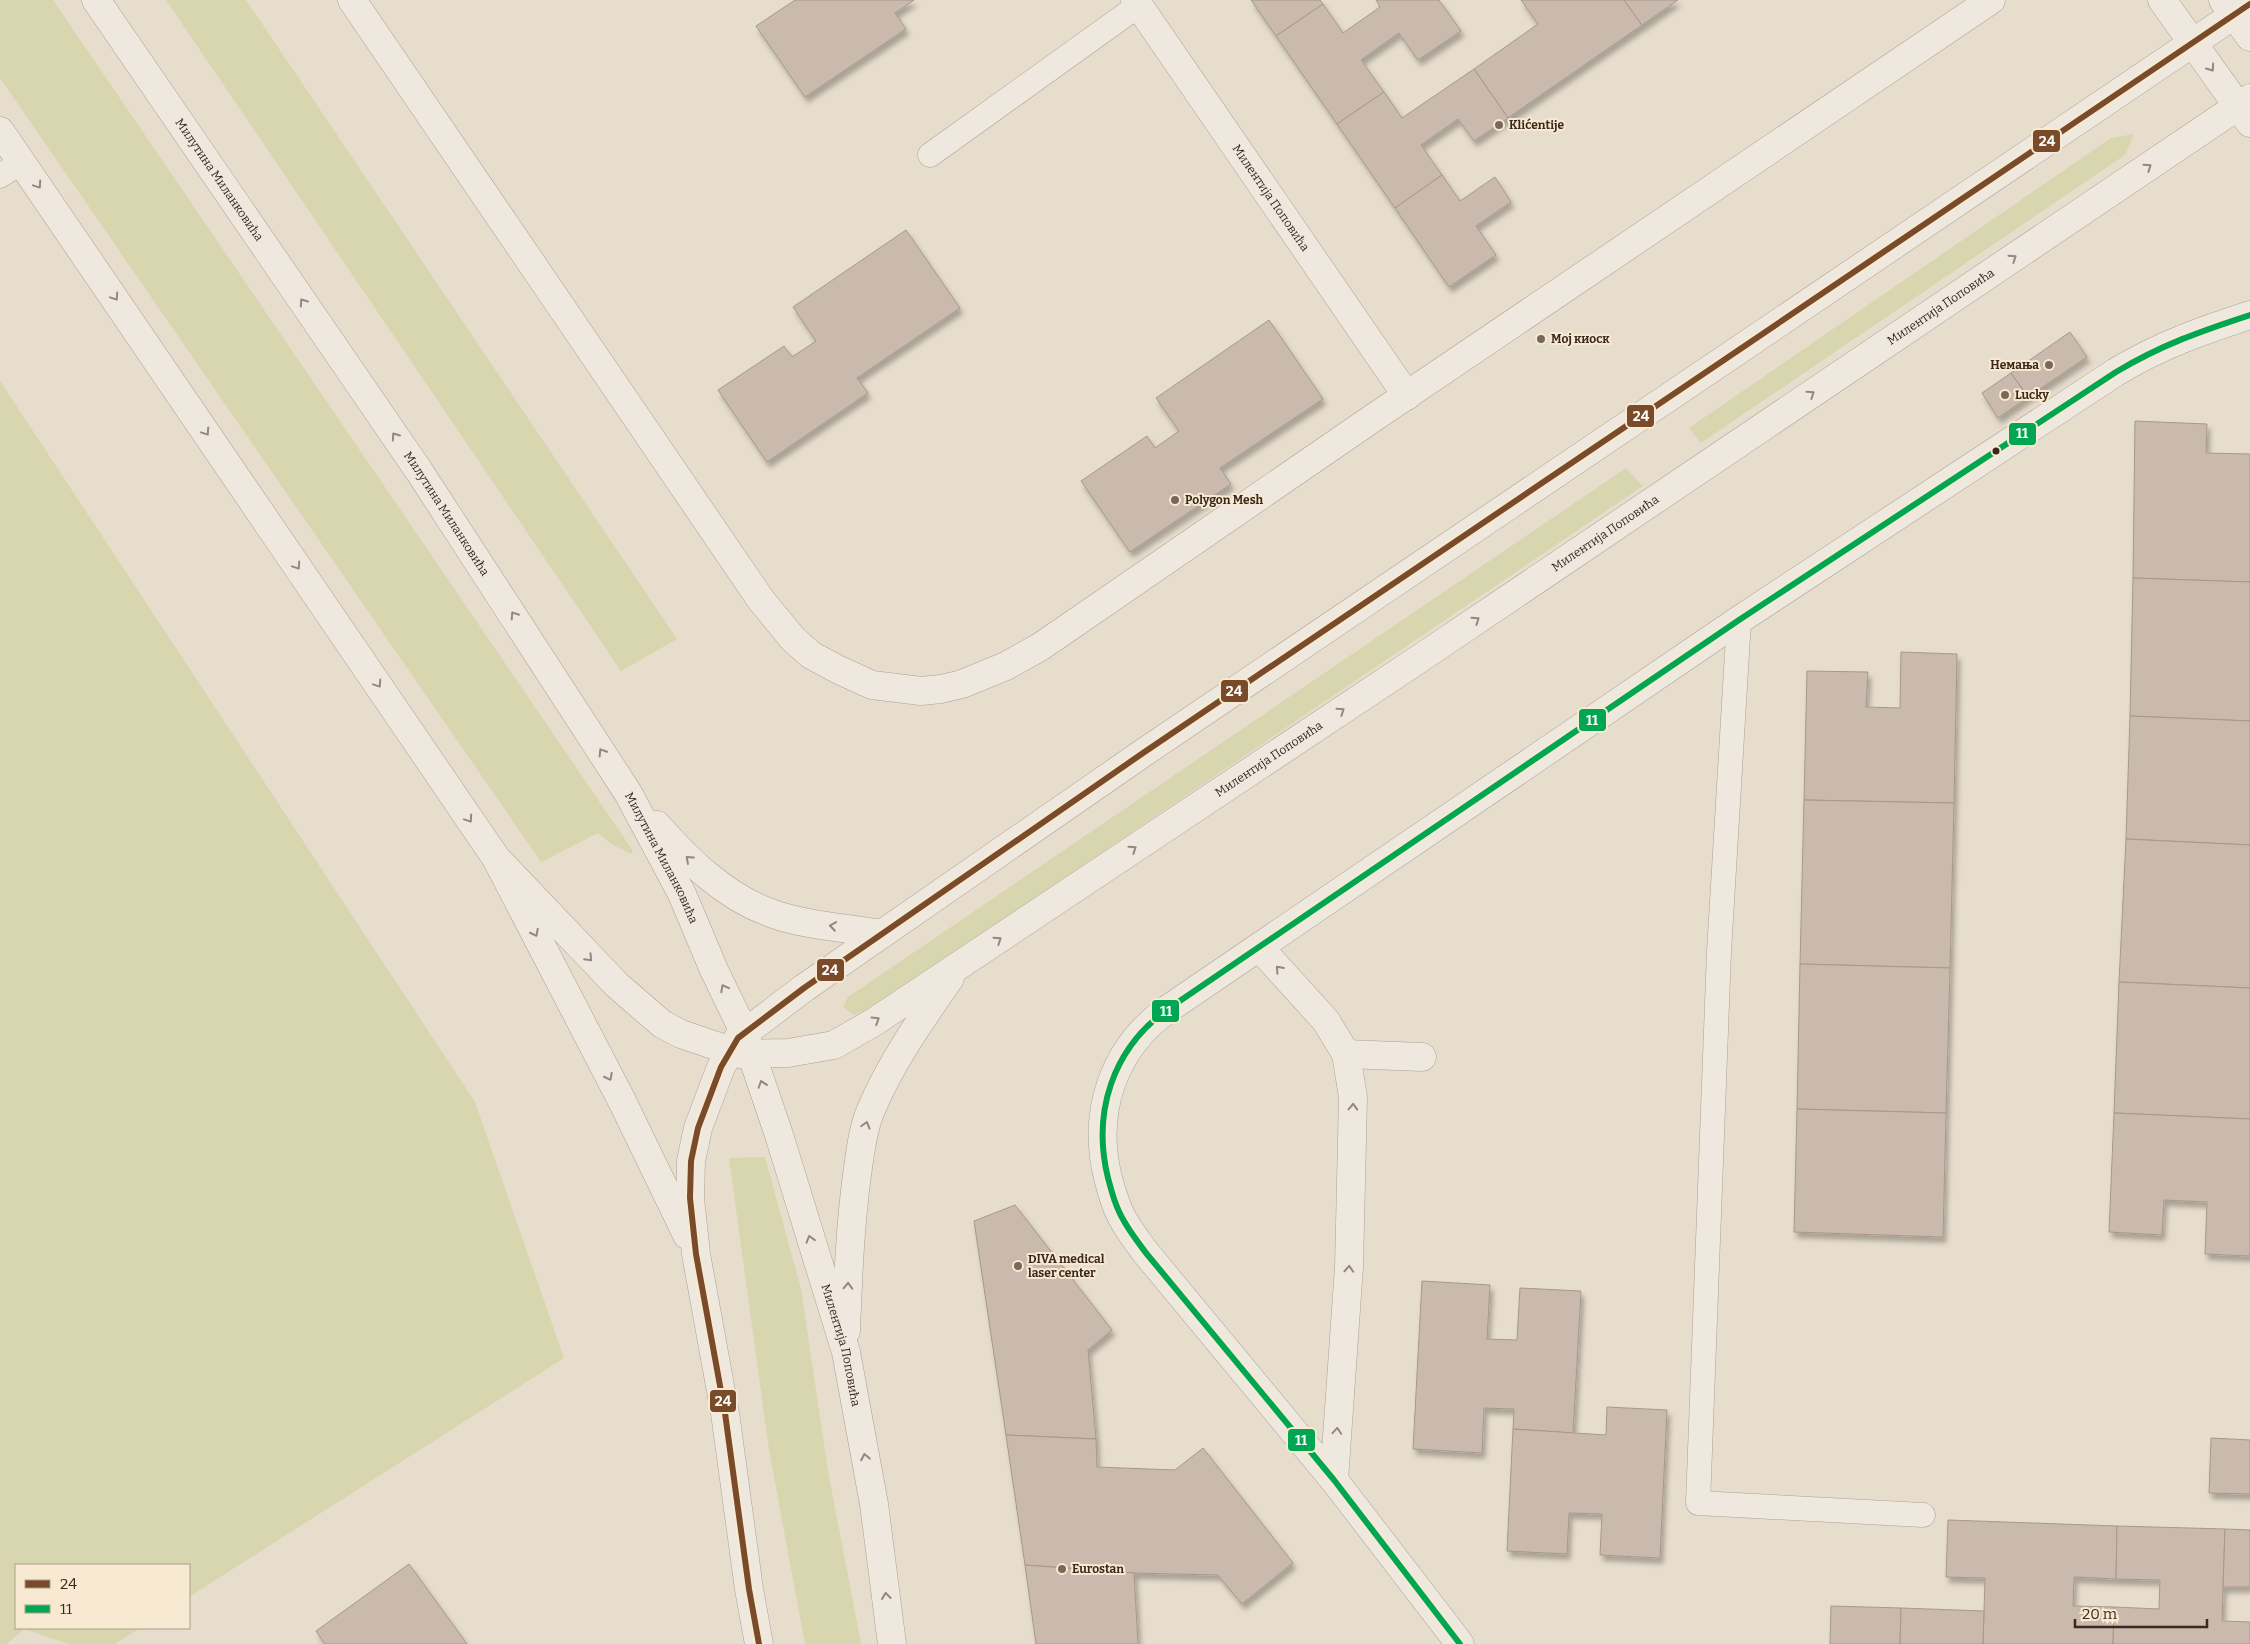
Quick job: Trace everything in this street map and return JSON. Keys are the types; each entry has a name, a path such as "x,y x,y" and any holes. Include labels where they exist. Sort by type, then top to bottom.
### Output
{"street":[{"name":"Милутина Миланковића","path":"96,0 419,471 628,793 682,894 714,970 742,1046"},
{"path":"352,0 761,600 793,639 811,654 839,670 872,685 921,691 962,684 1006,666 1040,647 1991,0"},
{"path":"2162,0 2194,44 2246,109"},
{"name":"Милентија Поповића","path":"1137,3 1407,396"},
{"path":"759,1644 749,1588 725,1413 696,1254 690,1198 691,1161 698,1128 710,1093 742,1046 778,1006 1310,640 2194,44 2236,6 2250,37"},
{"name":"Милентија Поповића","path":"958,967 2246,109"},
{"path":"0,130 11,169 496,858 622,1101 696,1254"},
{"path":"1460,1644 1334,1480 1146,1253 1123,1221 1113,1198 1102,1143 1106,1098 1112,1079 1128,1046 1152,1020 1259,947 1739,620 2116,372 2168,344 2250,315"},
{"path":"628,793 680,850 714,881 739,898 769,913 882,934"},
{"path":"496,858 592,961 662,1024 699,1042 788,1053 834,1045 874,1022 958,967"},
{"path":"1259,947 1326,1021 1346,1054 1354,1097 1350,1239 1334,1480"},
{"path":"846,1352 853,1210 861,1150 869,1113 892,1067 916,1026 958,967"},
{"name":"Милентија Поповића","path":"742,1046 846,1352 874,1504 892,1644"},
{"path":"1346,1054 1422,1057"}],"lane":[{"path":"930,155 1137,3"},
{"path":"1739,620 1719,952 1698,1503 1923,1515"}],"shaded area":[{"path":"0,0 53,0 633,851 631,854 611,844 598,833 541,862 0,78"},
{"path":"166,0 246,0 677,639 621,671"},
{"path":"2134,134 2125,155 1701,443 1689,428 2111,138"},
{"path":"0,381 475,1102 564,1358 190,1596 190,1564 15,1564 15,1629 24,1629 7,1644 0,1644"},
{"path":"1626,468 1643,486 872,1008 854,1015 843,1007 848,997"},
{"path":"765,1157 801,1289 828,1471 861,1644 805,1644 769,1450 729,1158"},
{"path":"24,1629 138,1629 115,1644 68,1644"}],"building":[{"path":"795,0 914,0 895,13 906,29 805,97 756,26"},
{"path":"1251,0 1320,0 1323,4 1276,36"},
{"path":"1376,0 1439,0 1461,31 1418,60 1399,33 1361,60 1384,92 1337,124 1276,36 1323,4 1343,33 1380,7"},
{"path":"1521,0 1624,0 1642,25 1508,118 1474,69 1538,24"},
{"path":"1624,0 1678,0 1642,25"},
{"path":"1474,69 1508,118 1474,141 1458,119 1421,145 1442,175 1395,208 1337,124 1384,92 1402,118"},
{"path":"1442,175 1460,201 1495,177 1511,202 1476,226 1496,255 1449,287 1395,208"},
{"path":"906,230 960,308 857,378 868,393 767,462 718,390 784,346 792,357 816,341 793,307"},
{"path":"1269,320 1323,399 1220,468 1231,484 1130,552 1081,481 1147,436 1155,448 1179,431 1156,398"},
{"name":"Немања","path":"2070,332 2087,357 2028,397 2011,373"},
{"name":"Lucky","path":"2011,373 2028,397 1998,418 1982,393"},
{"path":"2135,421 2207,424 2206,453 2250,454 2250,582 2133,578"},
{"path":"2133,578 2250,582 2250,721 2130,716"},
{"path":"1901,652 1957,654 1954,803 1804,800 1807,671 1868,672 1866,707 1900,708"},
{"path":"2130,716 2250,721 2250,845 2126,839"},
{"path":"1804,800 1954,803 1950,968 1800,964"},
{"path":"2126,839 2250,845 2250,988 2119,982"},
{"path":"1800,964 1950,968 1946,1113 1797,1109"},
{"path":"2119,982 2250,988 2250,1119 2114,1113"},
{"path":"1797,1109 1946,1113 1943,1237 1794,1232"},
{"path":"2114,1113 2250,1119 2250,1256 2205,1254 2207,1202 2164,1200 2162,1235 2109,1232"},
{"path":"1015,1205 1112,1330 1088,1350 1096,1439 1006,1435 974,1221"},
{"path":"1422,1281 1490,1285 1487,1339 1517,1340 1520,1288 1581,1291 1573,1433 1513,1429 1514,1409 1484,1408 1482,1453 1413,1449"},
{"path":"1607,1407 1667,1410 1660,1558 1600,1555 1602,1514 1569,1513 1567,1554 1507,1551 1513,1429 1606,1435"},
{"path":"1006,1435 1096,1439 1097,1467 1175,1470 1203,1448 1293,1563 1242,1604 1218,1575 1134,1573 1025,1565"},
{"path":"2211,1438 2250,1440 2250,1494 2209,1493"},
{"path":"1948,1520 2117,1526 2116,1579 2074,1577 2073,1606 2114,1607 2113,1644 1983,1644 1985,1578 1946,1577"},
{"path":"2117,1526 2225,1529 2222,1621 2250,1622 2250,1644 2113,1644 2114,1607 2159,1609 2160,1580 2116,1579"},
{"path":"2225,1529 2250,1530 2250,1587 2223,1587"},
{"path":"409,1564 467,1644 325,1644 316,1631"},
{"path":"1025,1565 1134,1573 1138,1644 1036,1644"},
{"path":"1831,1606 1901,1608 1900,1644 1830,1644"},
{"path":"1901,1608 1984,1611 1983,1644 1900,1644"}],"transit line":[{"name":"24","path":"759,1644 749,1589 725,1413 696,1254 690,1198 691,1161 698,1128 721,1067 738,1038 804,988 1143,753 2250,4"},
{"name":"11","path":"1460,1644 1334,1480 1146,1253 1126,1225 1116,1206 1108,1178 1103,1130 1105,1107 1111,1084 1120,1063 1133,1043 1149,1025 1168,1009 1739,620 2116,372 2182,339 2250,315"}],"place":[{"name":"Klićentije","path":"1499,125"},
{"name":"Мој киоск","path":"1541,339"},
{"name":"Немања","path":"2049,365"},
{"name":"Lucky","path":"2005,395"},
{"name":"Polygon Mesh","path":"1175,500"},
{"name":"DIVA medical laser center","path":"1018,1266"},
{"name":"Eurostan","path":"1062,1569"}]}
